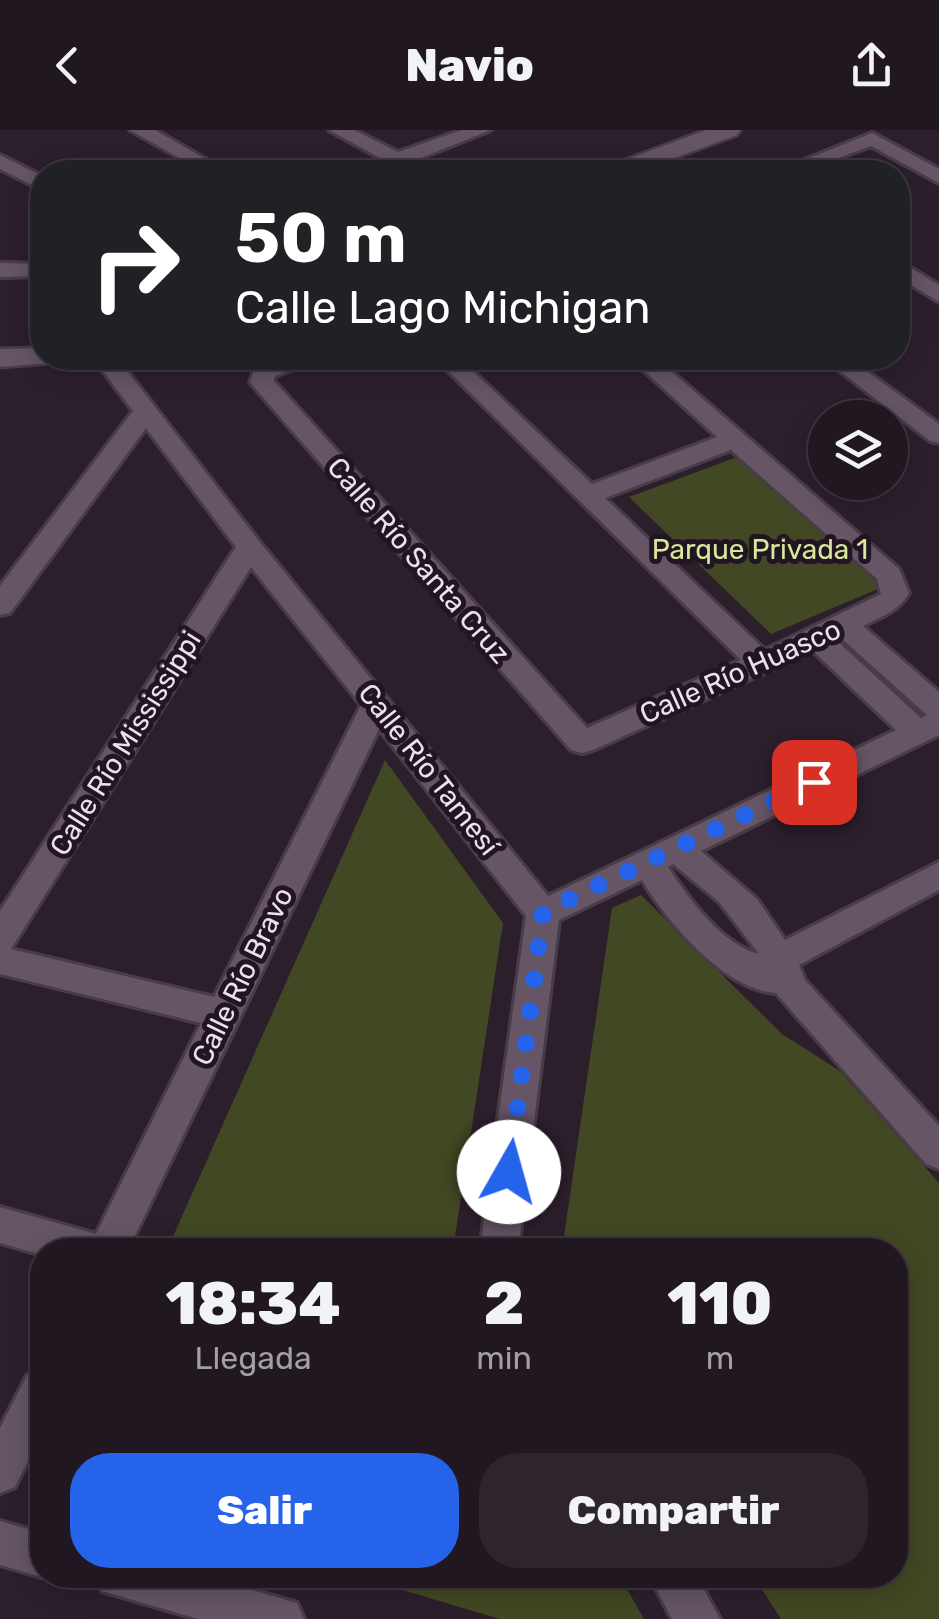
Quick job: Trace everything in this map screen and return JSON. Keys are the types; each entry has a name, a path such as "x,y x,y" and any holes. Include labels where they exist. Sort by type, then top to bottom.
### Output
{"street":[{"path":"140,130 196,160"},
{"path":"339,130 399,160 481,130"},
{"path":"647,160 728,130"},
{"path":"816,160 872,139 909,160"},
{"path":"0,161 30,177"},
{"path":"910,161 939,177"},
{"path":"0,270 30,270"},
{"path":"910,275 939,294"},
{"path":"0,358 30,357"},
{"name":"Calle Río Tamesí","path":"114,370 250,547 543,912"},
{"name":"Calle Río Santa Cruz","path":"272,370 260,375 262,382 582,742"},
{"path":"459,370 760,662"},
{"path":"588,494 736,439 656,370"},
{"path":"852,370 939,436"},
{"path":"0,606 146,411"},
{"name":"Calle Río Huasco","path":"582,742 844,625 891,600 895,593 889,575 736,439"},
{"name":"Calle Río Mississippi","path":"0,940 250,547"},
{"path":"844,625 932,721"},
{"path":"816,638 932,721"},
{"name":"Calle Río Bravo","path":"114,1238 377,702"},
{"path":"501,1238 543,912 932,721"},
{"path":"662,856 690,924 720,950 775,972 939,1152"},
{"path":"662,856 726,886 765,931 775,972"},
{"path":"775,972 939,875"},
{"path":"0,960 223,1014"},
{"path":"0,1225 46,1238"},
{"path":"0,1472 30,1413"},
{"path":"0,1543 30,1552"},
{"path":"166,1588 280,1619"},
{"path":"679,1588 697,1619"}],"green space":[{"name":"Parque Privada 1","path":"737,457 885,586 771,634 629,497"},
{"path":"385,760 503,923 455,1238 172,1238"},
{"path":"641,895 782,1034 840,1071 939,1183 939,1619 781,1619 761,1588 908,1588 908,1238 564,1238 612,908"},
{"path":"396,1588 626,1588 644,1619 500,1619"}],"route":[{"path":"509,1172 543,912 814,782"}]}
